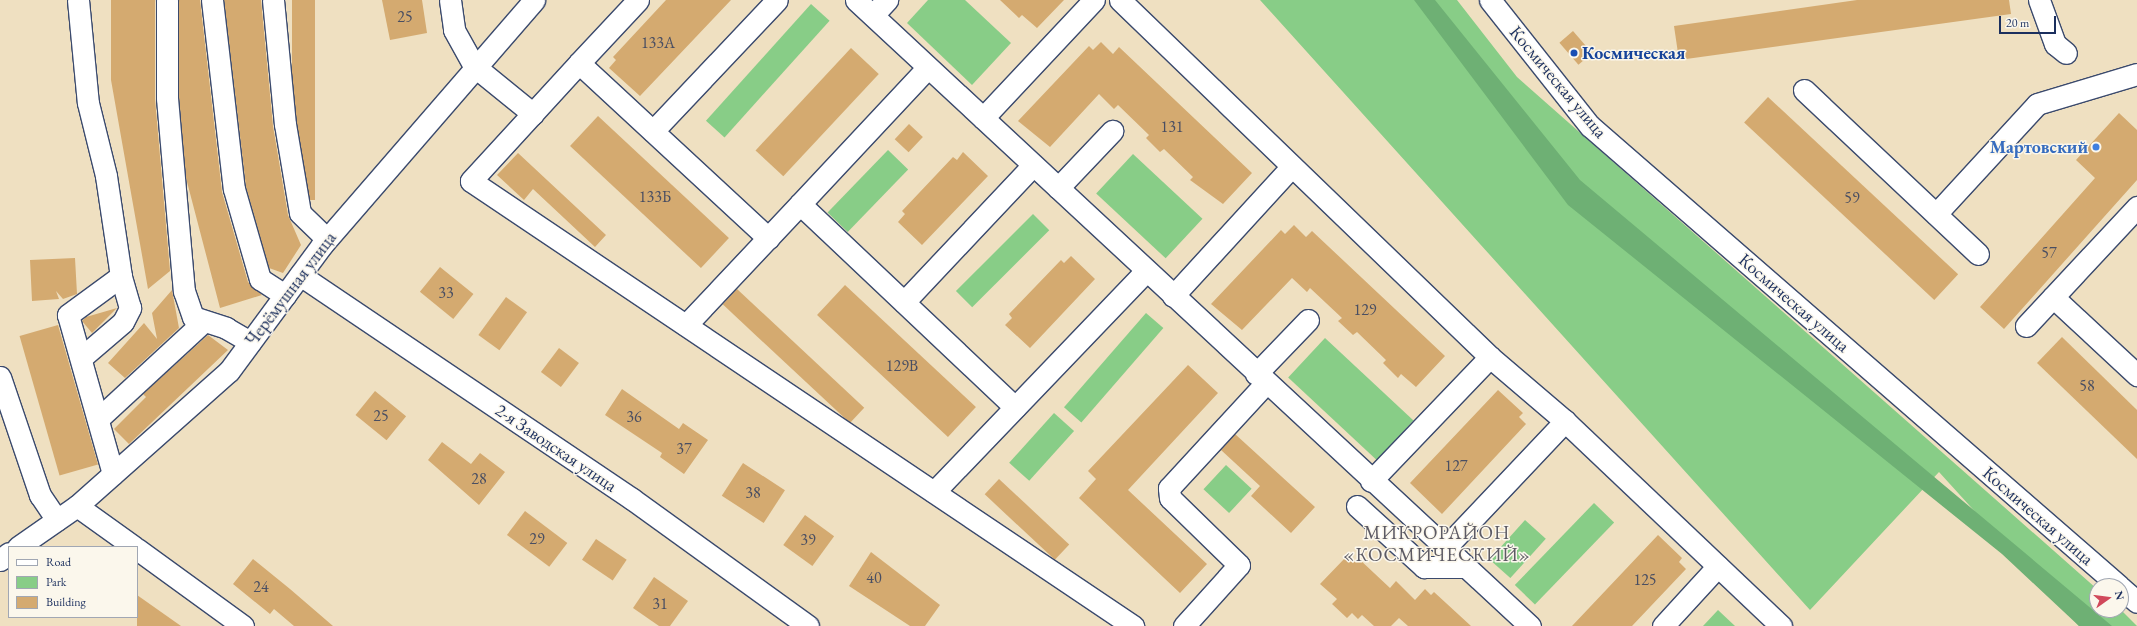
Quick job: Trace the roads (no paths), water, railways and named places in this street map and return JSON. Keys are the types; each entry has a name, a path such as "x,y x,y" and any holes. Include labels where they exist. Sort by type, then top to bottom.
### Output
{"street":[{"path":"78,0 88,103 106,176 121,276 130,308 124,322 81,358"},
{"path":"167,0 167,98 184,291 193,317 203,322 226,328 250,342"},
{"path":"212,0 234,189 260,279 285,295"},
{"path":"273,0 285,124 300,212 327,239"},
{"path":"450,0 454,30 474,66 533,114"},
{"name":"Черёмушная улица","path":"19,546 77,506 229,371 327,239 474,66 534,0"},
{"path":"638,0 471,181 1133,626"},
{"path":"653,131 777,0"},
{"path":"856,0 1371,481 1530,626"},
{"path":"873,15 887,0"},
{"path":"983,118 1094,0"},
{"path":"1120,0 1490,357 1565,421 1781,626"},
{"name":"Космическая улица","path":"1490,0 1590,126 2110,578"},
{"path":"2039,0 2055,44 2066,53"},
{"path":"579,63 768,238"},
{"path":"686,325 928,68"},
{"path":"1936,214 2037,104 2137,74"},
{"path":"1804,90 1978,254"},
{"path":"1058,188 1112,131"},
{"path":"904,302 1033,165"},
{"path":"1172,296 1292,166"},
{"path":"800,204 1015,407"},
{"path":"2026,326 2137,207"},
{"path":"934,492 1146,270"},
{"name":"2-я Заводская улица","path":"300,275 632,499 808,626"},
{"path":"113,474 68,315 121,276"},
{"path":"2053,297 2137,375"},
{"path":"1184,626 1239,565 1170,498 1170,488 1308,320"},
{"path":"98,419 203,322"},
{"path":"1371,481 1490,357"},
{"path":"0,377 40,495 57,520"},
{"path":"1445,548 1565,421"},
{"path":"77,506 133,546"},
{"path":"1358,506 1424,567 1466,567"},
{"path":"138,550 244,626"},
{"path":"0,560 8,554"},
{"path":"1662,626 1718,566"},
{"path":"2129,595 2137,602"}],"place":[{"name":"Космическая","path":"1574,53"},
{"name":"Мартовский","path":"2096,147"}],"district":[{"name":"МИКРОРАЙОН «КОСМИЧЕСКИЙ»","path":"1437,544"}]}
